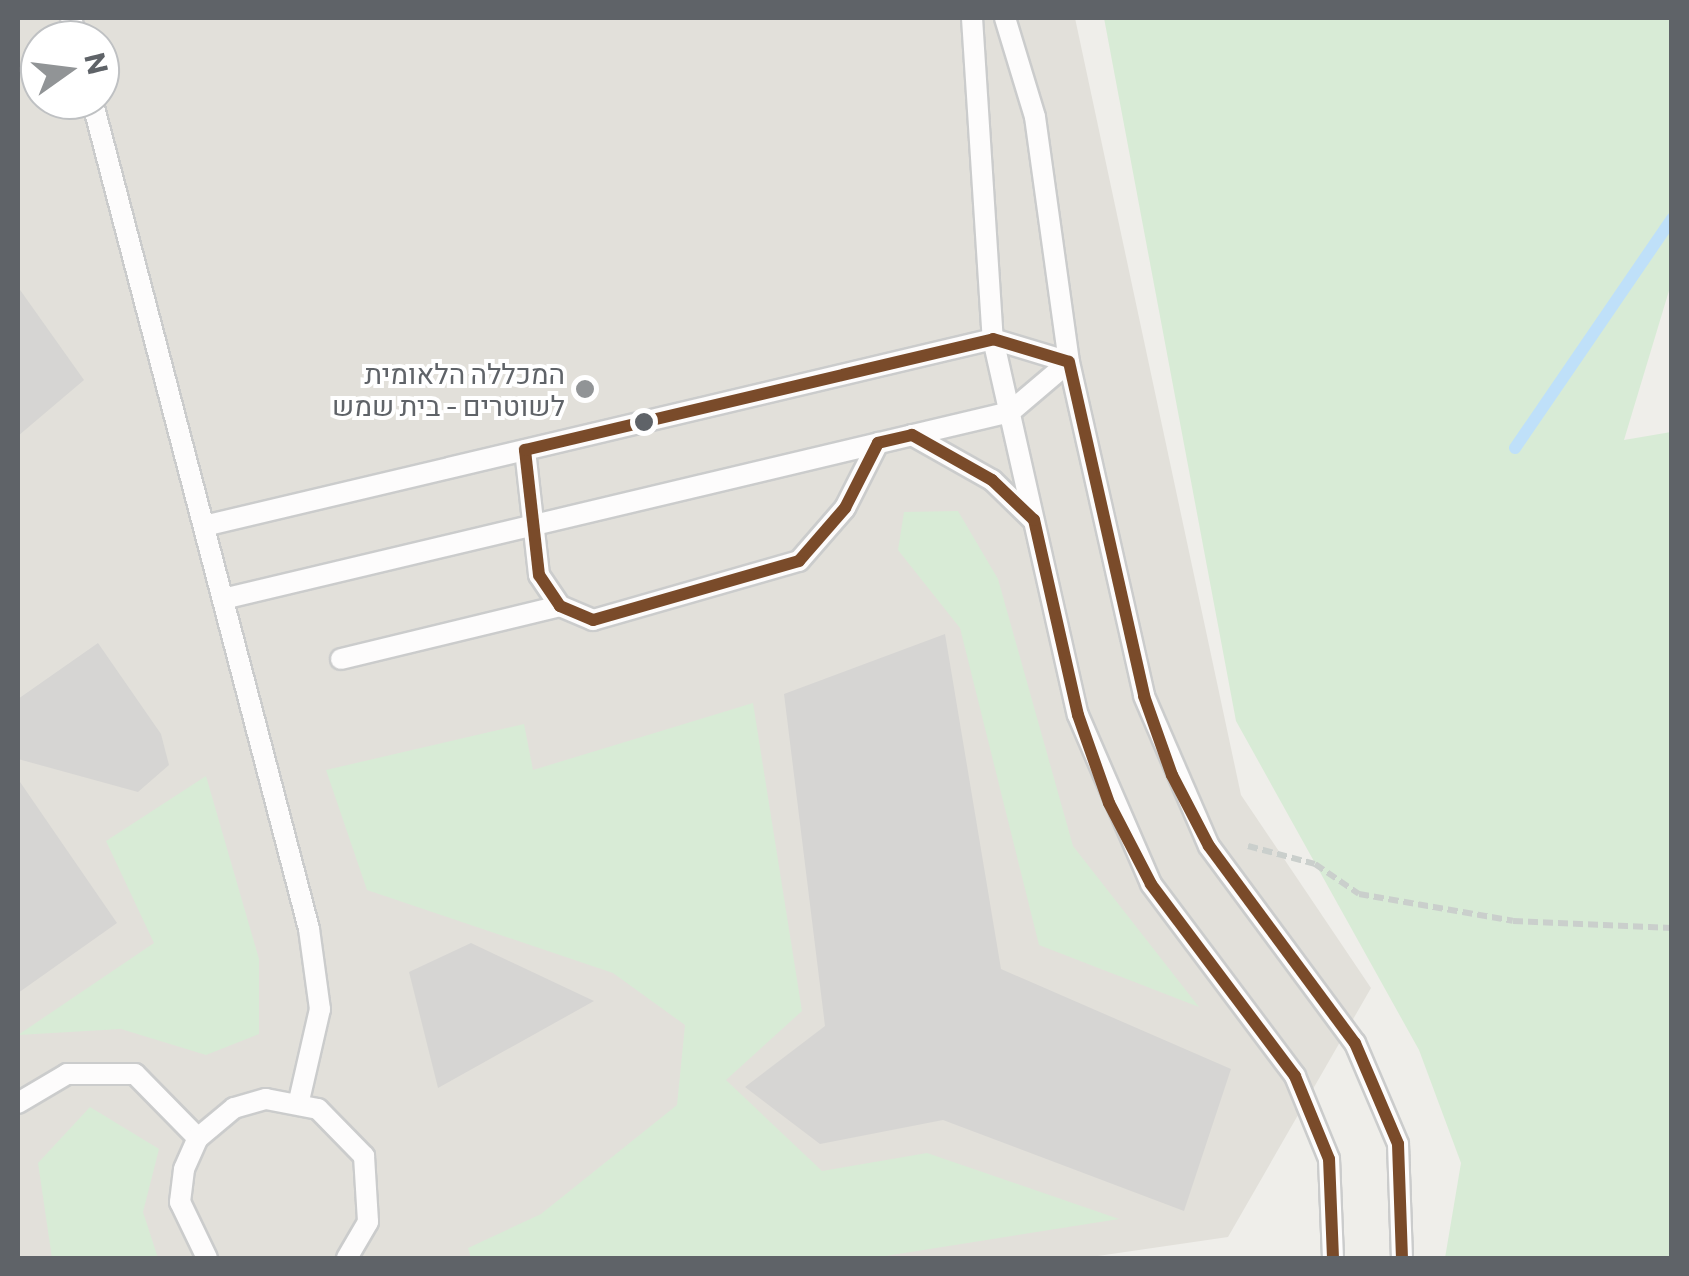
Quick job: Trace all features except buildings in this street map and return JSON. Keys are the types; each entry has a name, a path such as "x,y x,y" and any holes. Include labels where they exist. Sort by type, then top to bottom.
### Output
{"lane":[{"path":"972,18 993,339 1078,715 1109,803 1151,884 1295,1076 1329,1158 1333,1258"},
{"path":"1005,18 1035,117 1069,362 1144,696 1209,846 1355,1043 1398,1144 1402,1258"},
{"path":"97,120 308,929 320,1009 298,1101"},
{"path":"204,526 993,339 1069,362"},
{"path":"222,598 1010,412 1069,362"},
{"path":"912,435 992,480 1034,520"},
{"path":"525,450 526,526 539,575 560,606 593,620 799,561 845,508 878,444"},
{"path":"342,659 560,606"},
{"path":"18,1103 67,1074 135,1074 198,1138"},
{"path":"208,1258 180,1202 198,1138 234,1108 298,1101 345,1128 364,1156 368,1222 347,1258"}],"path":[{"path":"1209,846 1266,847 1378,897 1513,921 1672,928"}],"shaded area":[{"name":"המכללה הלאומית לשוטרים - בית שמש","path":"18,18 1075,18 1241,795 1371,988 1228,1237 1084,1258 18,1258"}],"green space":[{"path":"1104,18 1671,18 1671,284 1624,440 1671,432 1671,1258 1445,1258 1461,1163 1419,1050 1236,721"},
{"path":"958,511 998,579 1073,846 1199,1007 1039,945 960,628 898,550 904,512"},
{"path":"753,703 802,1011 726,1080 822,1171 927,1153 1119,1219 873,1258 471,1258 468,1248 541,1214 677,1105 685,1025 613,973 367,890 326,770 524,724 533,770"},
{"path":"206,776 259,959 259,1034 206,1055 121,1029 18,1035 154,943 106,841"},
{"path":"90,1107 159,1149 143,1212 158,1258 52,1258 38,1163"}],"waterway":[{"path":"1515,448 1672,219"}],"transit line":[{"path":"1333,1258 1329,1159 1295,1076 1151,884 1109,803 1078,715 1034,520 992,480 912,435 878,443 845,508 799,561 593,620 560,606 539,575 525,450 993,339 1069,362 1144,696 1172,775 1209,846 1355,1043 1398,1144 1402,1258"}],"place":[{"name":"המכללה הלאומית לשוטרים - בית שמש","path":"585,389"}]}
